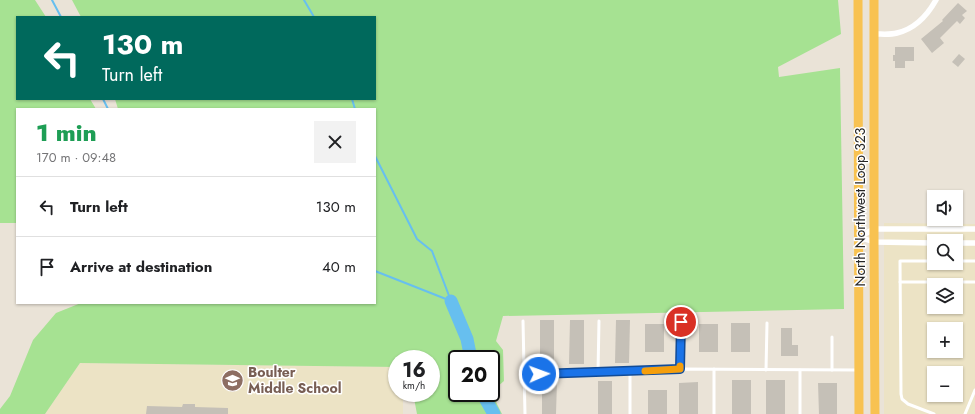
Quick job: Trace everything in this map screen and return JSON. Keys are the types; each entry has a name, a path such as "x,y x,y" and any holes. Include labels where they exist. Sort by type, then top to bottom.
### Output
{"highway":[{"name":"North Northwest Loop 323","path":"858,0 859,414"},
{"name":"North Northwest Loop 323","path":"874,0 875,414"}],"street":[{"path":"875,34 896,33 909,29 922,20 932,8 936,0"},
{"path":"859,237 874,229 975,230"},
{"path":"859,237 874,242 927,243"},
{"path":"963,243 975,243"}],"lane":[{"path":"927,261 900,261 901,394 902,400 908,404 934,414"},
{"path":"963,261 975,261"},
{"path":"900,282 975,282"},
{"path":"523,321 525,414"},
{"path":"598,372 599,322"},
{"path":"680,369 681,322"},
{"path":"766,370 767,322"},
{"path":"832,337 832,370"},
{"path":"524,375 680,369 858,370"},
{"path":"714,369 714,414"},
{"path":"800,370 800,414"},
{"path":"630,371 630,414"},
{"path":"965,414 975,390"}],"shaded area":[{"path":"884,223 927,223 927,226 963,226 963,224 975,224 975,414 884,414"},
{"name":"Boulter Middle School","path":"80,363 388,367 388,402 403,402 403,414 45,414"}],"green space":[{"path":"0,0 35,0 45,16 16,16 16,100 91,100 95,108 16,108 16,223 0,223"},
{"path":"72,0 838,0 841,34 778,67 779,77 840,68 844,309 503,316 496,341 503,350 504,381 500,384 500,350 448,350 448,402 496,402 502,414 417,414 415,402 440,402 440,350 388,350 388,367 80,363 45,414 0,414 0,409 10,396 33,340 56,313 78,304 376,304 376,108 118,108 115,100 376,100 376,16 80,16"}],"building":[{"path":"958,3 967,11 962,15 965,18 960,24 957,21 940,38 944,43 932,53 921,39 943,21 942,20"},
{"path":"895,47 914,47 914,61 905,61 905,68 895,68 893,55 895,55"},
{"path":"959,54 965,59 958,67 952,62"},
{"path":"540,320 554,320 554,364 540,364"},
{"path":"570,320 584,320 584,364 569,364"},
{"path":"616,320 630,320 629,363 615,363"},
{"path":"731,323 750,323 750,352 731,352"},
{"path":"645,324 664,324 664,352 645,352"},
{"path":"699,324 718,324 718,352 699,352"},
{"path":"781,328 792,328 792,345 798,345 798,356 781,356"},
{"path":"732,380 751,380 751,414 732,414"},
{"path":"766,380 785,380 785,414 766,414"},
{"path":"542,381 557,381 556,414 542,414"},
{"path":"598,381 612,381 612,414 598,414"},
{"path":"698,382 698,414 679,414 679,383"},
{"path":"818,383 837,383 837,414 819,414"},
{"path":"648,390 667,390 667,414 648,414"},
{"path":"183,404 195,404 195,407 228,408 228,414 146,414 147,406 182,407"}],"waterway":[{"path":"52,0 60,16"},
{"path":"304,0 313,16"},
{"path":"104,100 108,108"},
{"path":"352,100 355,108"},
{"path":"376,158 417,239 432,251 451,301"},
{"path":"376,271 451,301"},
{"path":"451,301 467,339 469,350"},
{"path":"487,402 494,414"}],"slow traffic":[{"path":"645,371 680,369 680,366"}],"place":[{"name":"Boulter Middle School","path":"233,380"}],"route":[{"path":"539,374 680,369 681,322"}]}
